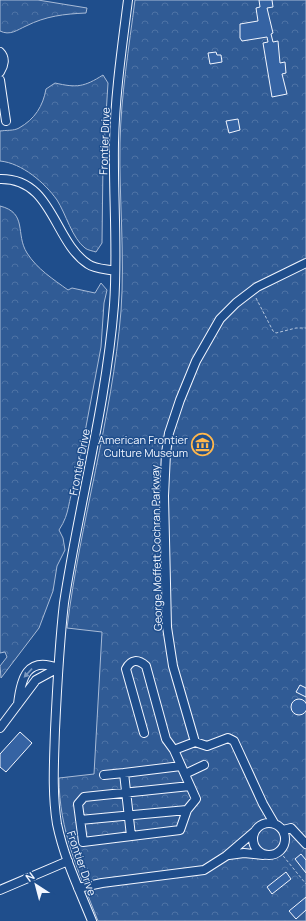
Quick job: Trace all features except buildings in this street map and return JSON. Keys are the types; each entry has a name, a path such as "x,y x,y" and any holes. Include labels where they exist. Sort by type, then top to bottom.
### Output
{"street":[{"name":"Frontier Drive","path":"92,921 68,861 57,824 54,798 58,668 60,633 69,571 104,385 113,311 115,271 115,122 128,0"},
{"path":"0,52 3,55 4,65 0,72"},
{"path":"0,80 6,121"},
{"path":"0,180 15,181 36,192 45,203 69,244 88,264 115,271"},
{"name":"George Moffett Cochran Parkway","path":"195,742 173,666 167,627 164,496 167,443 171,424 180,400 208,339 228,310 252,291 277,276 306,263"},
{"path":"144,733 126,669 129,663 134,661 141,662 146,666 166,739 174,750 196,799 187,810 180,830 83,842 78,804 80,799 84,797 190,786"},
{"path":"18,704 20,685 30,669 47,664 58,668"},
{"path":"0,728 10,717 36,680 58,668"},
{"path":"174,750 195,742 207,746 228,738 233,739 262,804 274,824 282,830 285,841 280,852 270,856 244,852 226,856"},
{"path":"185,774 204,765"},
{"path":"104,775 181,766"},
{"path":"124,773 131,836"},
{"path":"80,820 187,810"},
{"path":"78,888 204,870 226,856 262,824 274,824"},
{"path":"282,830 291,828 306,844"},
{"path":"254,832 253,843 255,848 264,855"},
{"path":"0,890 68,861"}],"path":[{"path":"252,291 273,331 276,333 296,328 306,328"},
{"path":"280,852 306,884"}],"green space":[{"path":"0,0 38,0 87,8 86,13 48,18 7,33 0,31"},
{"name":"American Frontier Culture Museum","path":"135,0 306,0 306,921 98,921 71,851 62,816 59,778 94,774 102,632 67,628 80,549 111,391 117,351 122,290 120,143 122,107"},
{"path":"103,75 108,83 103,162 102,243 96,252 86,249 80,244 57,200 46,187 25,170 0,161 0,131 17,129 30,120 37,112 43,101 46,89 55,83 75,86 91,82"},
{"path":"0,206 9,209 18,219 22,239 27,253 40,269 51,278 68,290 72,288 95,293 101,283 107,290 104,303 101,347 75,485 63,524 59,530 63,538 65,550 57,566 53,591 39,628 1,678 0,666 7,657 5,652 0,653"}],"place":[{"name":"American Frontier Culture Museum","path":"203,445"}]}
